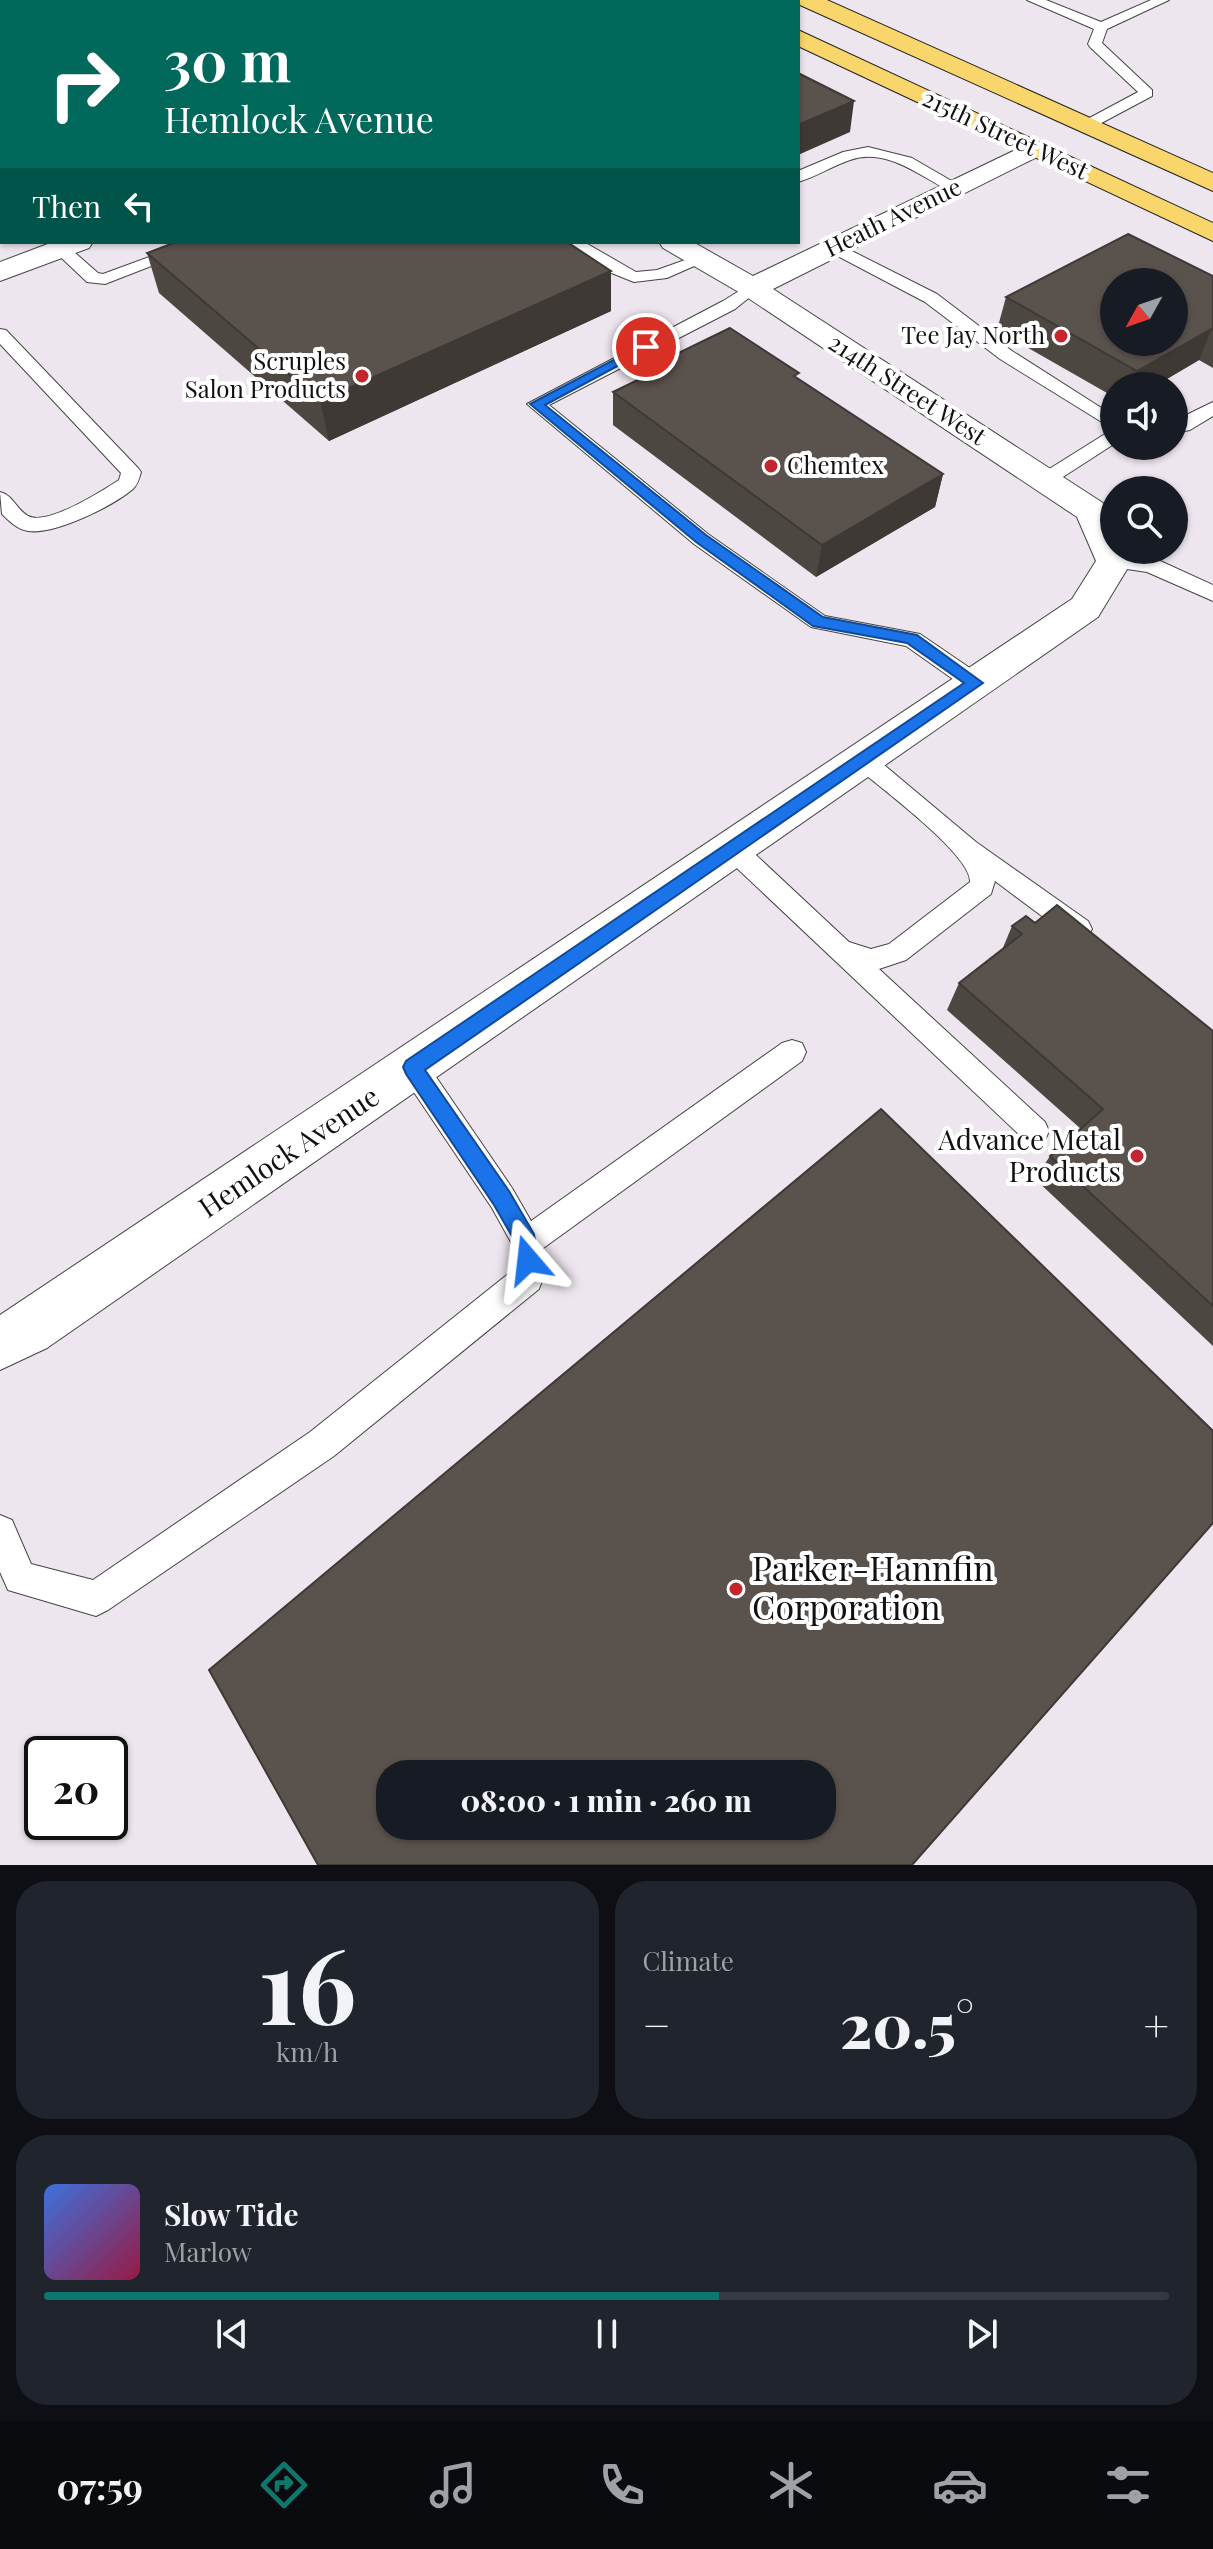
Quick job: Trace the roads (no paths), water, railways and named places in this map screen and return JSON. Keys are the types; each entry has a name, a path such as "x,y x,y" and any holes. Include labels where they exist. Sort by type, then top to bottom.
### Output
{"main road":[{"name":"215th Street West","path":"808,0 1213,183"},
{"path":"800,31 835,41 1013,115 1044,122 1087,125"},
{"name":"215th Street West","path":"800,38 1213,233"},
{"path":"1034,149 1093,152 1213,200"}],"street":[{"name":"Heath Avenue","path":"752,288 1034,149"},
{"name":"214th Street West","path":"676,244 752,288 1091,511 1100,531"},
{"path":"0,272 70,246"},
{"name":"Hemlock Avenue","path":"0,1343 28,1329 1085,608 1112,564"}],"lane":[{"path":"1034,0 1101,27 1162,0"},
{"path":"1087,125 1147,93 1095,44 1101,27"},
{"path":"800,176 856,153 870,151 884,153 954,187"},
{"path":"70,246 93,278 105,279 200,244"},
{"path":"576,244 620,273 638,279 655,278 702,259"},
{"path":"834,247 931,298 1006,355 1100,415"},
{"path":"752,288 729,305 536,404 701,539 819,622 912,639 975,683"},
{"path":"0,334 131,472 128,483 115,493 44,525 30,525 17,518 0,498"},
{"path":"1188,423 1213,408"},
{"path":"1045,480 1100,444"},
{"path":"1142,564 1151,565 1213,594"},
{"path":"863,760 966,846 1007,873 1104,949"},
{"path":"840,950 871,960 897,952 982,887 983,874 966,846"},
{"path":"733,849 1035,1131"},
{"path":"527,1242 792,1052"},
{"path":"0,1532 20,1578 96,1598 322,1444 528,1278 527,1242 502,1198 413,1067"}],"place":[{"name":"Tee Jay North","path":"1061,336"},
{"name":"Scruples Salon Products","path":"362,376"},
{"name":"Chemtex","path":"771,466"},
{"name":"Advance Metal Products","path":"1137,1156"},
{"name":"Parker-Hannfin Corporation","path":"736,1589"}]}
